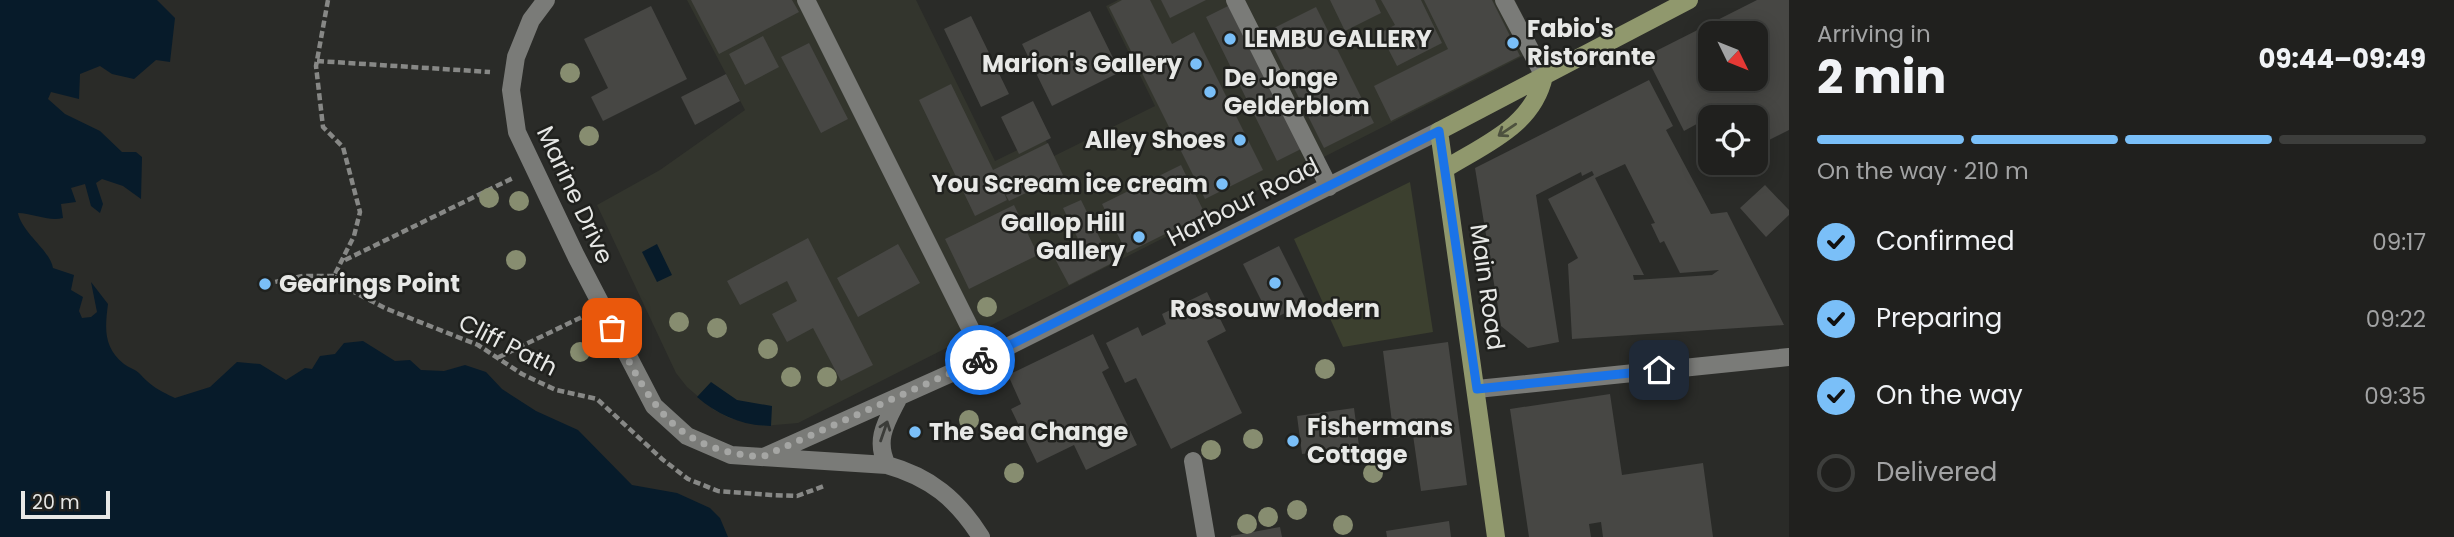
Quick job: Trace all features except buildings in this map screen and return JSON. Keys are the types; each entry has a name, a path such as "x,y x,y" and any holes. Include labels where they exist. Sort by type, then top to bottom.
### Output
{"main road":[{"path":"1439,131 1689,0"},
{"path":"1445,169 1513,128 1530,111 1540,93 1544,76"},
{"name":"Main Road","path":"1439,131 1496,537"}],"street":[{"name":"Marine Drive","path":"546,0 521,41 512,73 512,107 517,131 533,169 645,394 664,417 687,436 732,455 887,465 926,480 944,491 964,511 981,537"},
{"path":"806,0 985,358"},
{"path":"1235,0 1329,187"},
{"path":"1504,0 1544,76"},
{"name":"Harbour Road","path":"762,457 985,358 1439,131"},
{"path":"1477,389 1789,357"},
{"path":"887,465 880,443 899,397"},
{"path":"1193,461 1206,537"}],"path":[{"path":"265,284 303,276 334,276 354,236 360,212 343,147 323,127 317,61 328,0"},
{"path":"317,61 512,73"},
{"path":"342,261 533,169"},
{"name":"Cliff Path","path":"334,276 346,288 387,309 478,345 556,390 597,399 662,459 688,479 718,491 797,496 831,483"},
{"path":"498,358 602,307"}],"shaded area":[{"path":"687,0 916,0 995,161 1044,137 1054,156 1155,106 1106,6 1118,0 1515,0 1539,48 798,423 763,426 729,418 714,410 687,387 676,373 597,205 660,170 745,110"}],"green space":[{"path":"1410,182 1433,332 1343,347 1294,239"}],"water":[{"path":"0,0 157,0 175,18 170,62 156,60 134,79 112,74 100,66 80,74 79,99 51,92 48,99 65,114 100,131 122,152 136,152 142,157 141,199 123,186 102,179 96,183 103,204 100,213 91,206 85,184 71,188 76,202 61,204 63,218 52,219 18,213 25,228 47,255 53,268 74,275 71,290 83,297 79,311 82,318 91,317 97,312 91,282 108,304 106,329 112,351 151,385 175,398 210,387 237,362 260,364 286,380 305,368 312,369 320,356 335,354 344,343 363,341 395,361 410,360 421,370 444,371 465,365 486,372 502,389 536,411 578,430 632,485 677,493 710,508 720,518 728,537 0,537"},
{"path":"657,244 672,275 657,282 642,252"},
{"path":"711,382 737,400 772,406 771,426 741,422 722,414 697,397"}],"way so far":[{"path":"612,328 645,394 664,417 687,436 732,455 762,457 980,360"}],"place":[{"name":"LEMBU GALLERY","path":"1230,39"},
{"name":"Fabio's Ristorante","path":"1513,43"},
{"name":"Marion's Gallery","path":"1196,64"},
{"name":"De Jonge Gelderblom","path":"1210,92"},
{"name":"Alley Shoes","path":"1240,140"},
{"name":"You Scream ice cream","path":"1222,184"},
{"name":"Gallop Hill Gallery","path":"1139,237"},
{"name":"Rossouw Modern","path":"1275,283"},
{"name":"Gearings Point","path":"265,284"},
{"name":"The Sea Change","path":"915,432"},
{"name":"Fishermans Cottage","path":"1293,441"}],"route":[{"path":"980,360 1439,131 1477,389 1659,370"}]}
